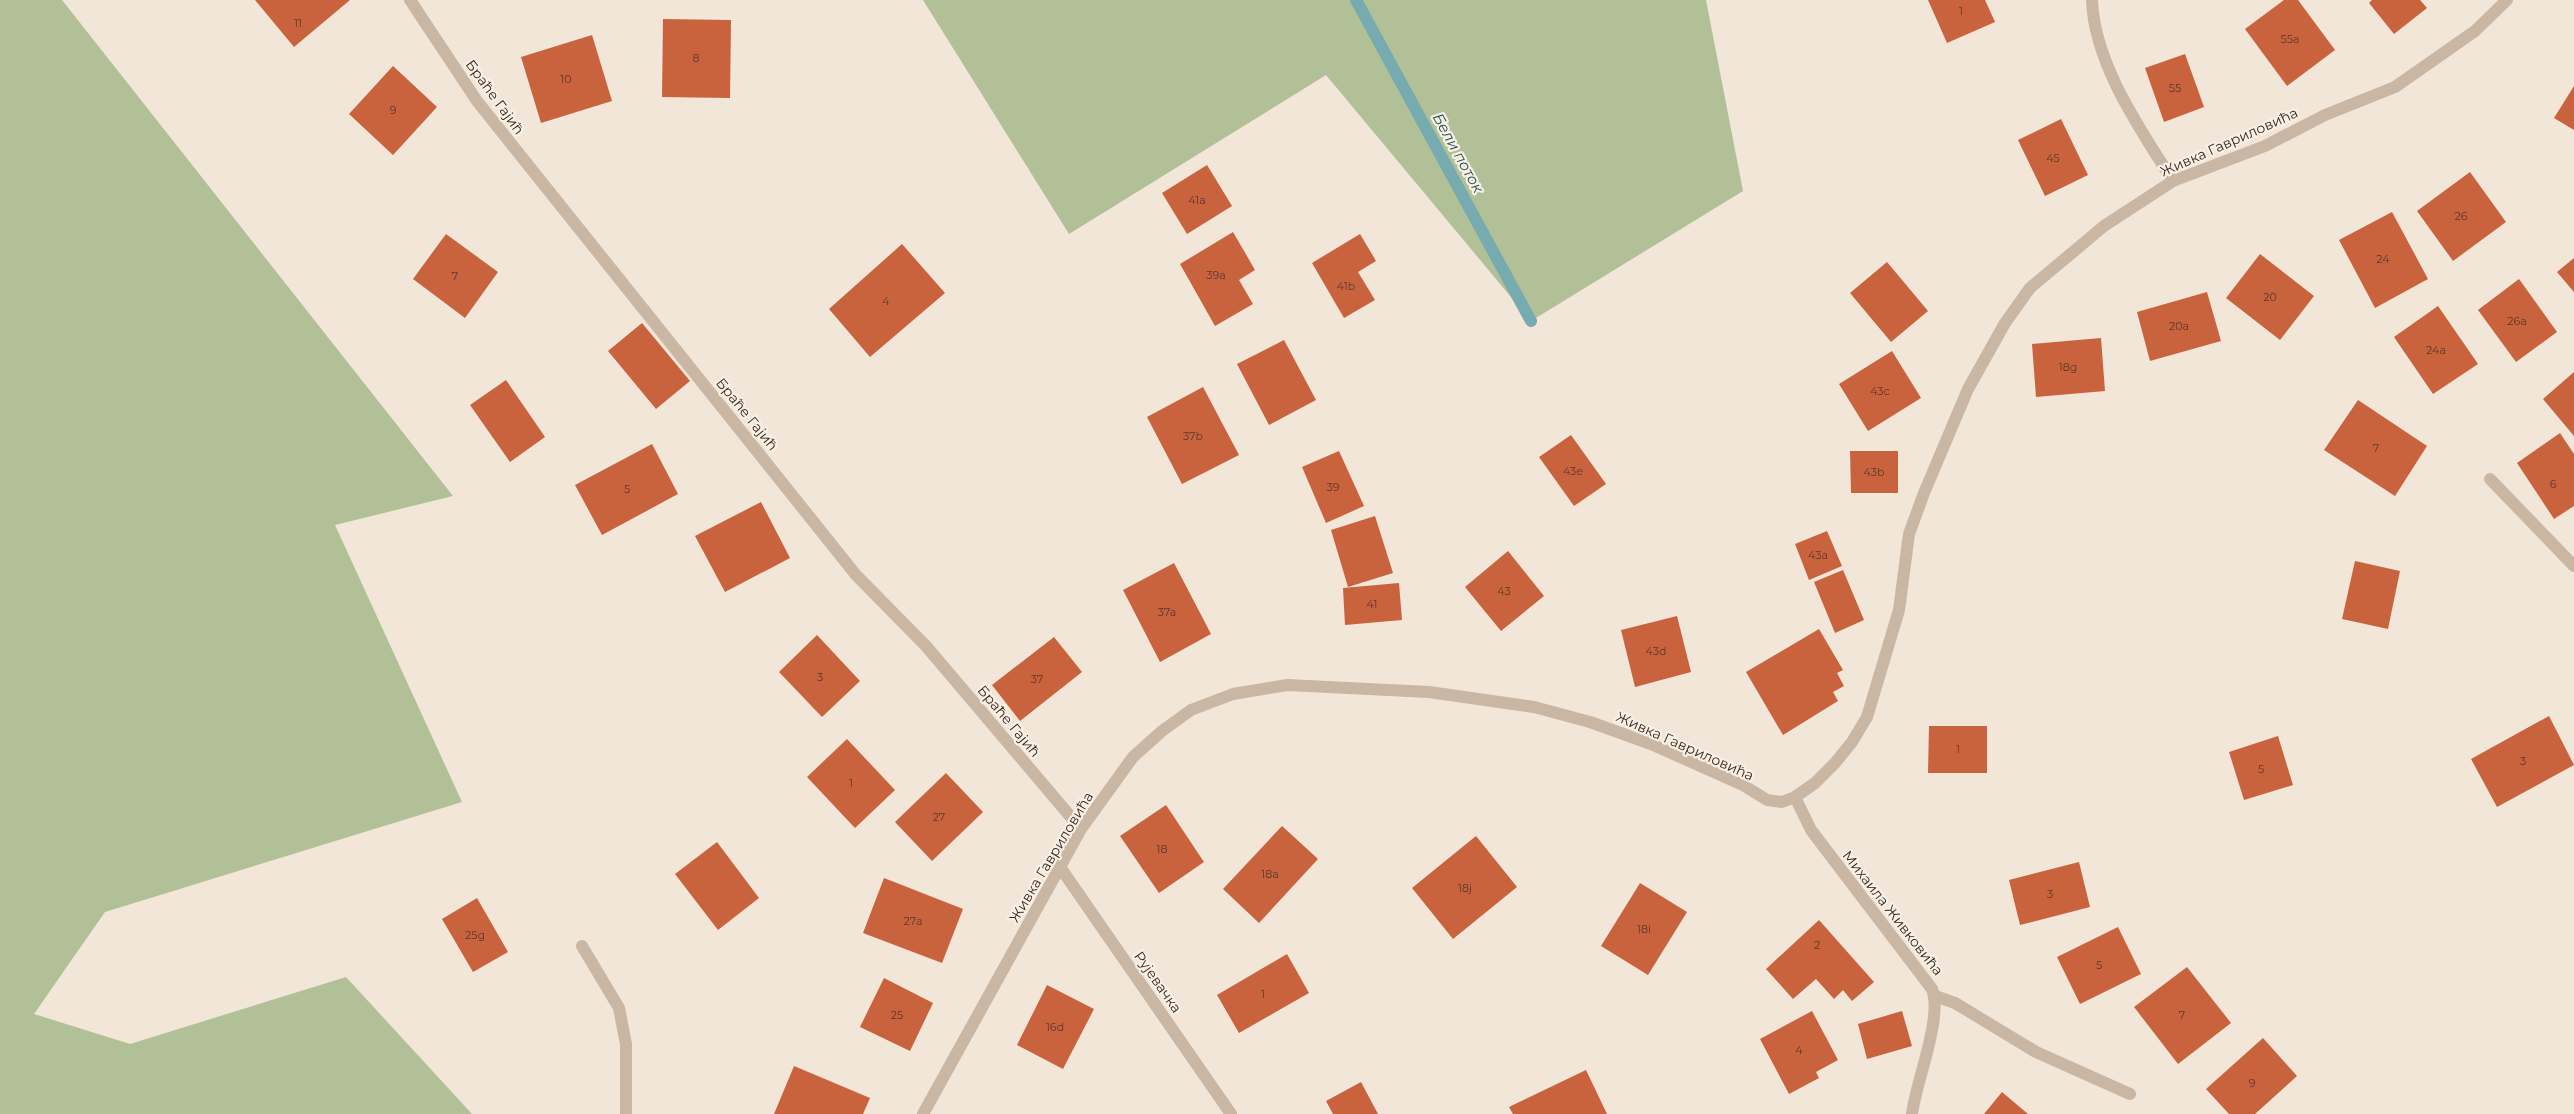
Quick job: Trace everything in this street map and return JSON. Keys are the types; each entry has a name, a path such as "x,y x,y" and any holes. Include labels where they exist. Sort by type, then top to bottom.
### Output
{"street":[{"name":"Браће Гајић","path":"410,0 477,101 856,575 926,646 1081,829"},
{"path":"2092,0 2093,13 2103,53 2134,119 2173,181"},
{"name":"Живка Гавриловића","path":"923,1114 1081,829 1133,757 1191,710 1233,694 1287,686 1430,692 1534,707 1590,722 1651,744 1743,785 1772,802 1782,802 1795,798 1815,783 1835,763 1852,742 1867,717 1898,610 1909,534 1968,389 2005,323 2030,288 2104,226 2173,181 2265,146 2325,115 2395,87 2475,30 2507,0"},
{"path":"2490,479 2574,566"},
{"name":"Михаила Живковића","path":"1795,798 1811,830 1929,983 1935,996 1933,1020 1912,1114"},
{"name":"Рујевачка","path":"1060,867 1231,1114"},
{"path":"582,946 619,1008 626,1044 626,1114"},
{"path":"1935,996 1955,1003 2036,1052 2130,1094"}],"green space":[{"path":"0,0 62,0 453,496 335,525 462,802 105,912 34,1014 130,1044 346,977 472,1114 0,1114"},
{"path":"923,0 1706,0 1743,191 1531,321 1326,75 1069,234"}],"building":[{"path":"255,0 350,0 294,47"},
{"path":"1928,0 1985,0 1995,22 1947,43"},
{"path":"2284,0 2298,0 2335,50 2287,86 2245,29"},
{"path":"2372,0 2420,0 2427,8 2394,34 2369,3"},
{"path":"663,19 731,20 730,98 662,97"},
{"path":"592,35 612,101 541,123 521,57"},
{"path":"2185,54 2204,107 2164,122 2145,68"},
{"path":"393,66 437,107 393,155 349,114"},
{"path":"2574,86 2574,130 2554,118"},
{"path":"2061,119 2088,175 2045,196 2018,140"},
{"path":"1207,165 1232,206 1187,234 1162,193"},
{"path":"2470,172 2506,222 2453,261 2417,211"},
{"path":"2392,212 2428,279 2375,308 2339,240"},
{"path":"1233,232 1255,270 1239,280 1253,304 1215,326 1180,264"},
{"path":"446,234 498,272 465,318 413,279"},
{"path":"1360,234 1376,261 1358,272 1375,300 1344,318 1312,263"},
{"path":"902,244 945,293 870,357 829,309"},
{"path":"2260,254 2314,296 2280,340 2226,298"},
{"path":"2574,258 2574,292 2557,272"},
{"path":"1887,262 1928,311 1891,342 1850,293"},
{"path":"2519,279 2557,332 2516,362 2478,310"},
{"path":"2207,292 2221,341 2150,361 2137,312"},
{"path":"2438,306 2478,364 2433,394 2394,337"},
{"path":"642,323 690,381 656,409 608,351"},
{"path":"2101,338 2105,391 2036,397 2032,344"},
{"path":"1284,340 1316,400 1269,425 1237,364"},
{"path":"1892,351 1921,398 1868,431 1839,384"},
{"path":"2574,372 2574,436 2543,399"},
{"path":"506,380 545,437 510,462 470,405"},
{"path":"1203,387 1239,455 1182,484 1147,417"},
{"path":"2358,400 2427,446 2395,496 2324,450"},
{"path":"2560,433 2574,454 2574,506 2554,519 2517,463"},
{"path":"1571,435 1606,484 1574,506 1539,457"},
{"path":"652,444 678,494 602,535 575,485"},
{"path":"1339,451 1364,506 1326,523 1302,467"},
{"path":"1850,451 1898,451 1898,493 1851,493"},
{"path":"761,502 790,558 725,592 695,536"},
{"path":"1375,516 1393,573 1348,587 1331,530"},
{"path":"1827,531 1842,566 1809,580 1795,544"},
{"path":"1508,551 1544,596 1501,631 1465,587"},
{"path":"2355,561 2400,571 2388,629 2342,619"},
{"path":"1174,563 1211,634 1160,662 1123,590"},
{"path":"1843,570 1864,620 1835,633 1814,582"},
{"path":"1399,583 1402,620 1345,625 1343,588"},
{"path":"1677,616 1691,672 1635,687 1621,630"},
{"path":"1819,629 1843,670 1837,673 1844,686 1833,692 1838,701 1783,735 1746,672"},
{"path":"817,635 860,681 822,717 779,672"},
{"path":"1054,637 1082,672 1020,721 992,685"},
{"path":"2549,716 2574,765 2497,807 2471,759"},
{"path":"1929,726 1987,726 1987,773 1928,773"},
{"path":"2278,736 2293,785 2244,800 2229,752"},
{"path":"847,739 895,790 855,828 807,777"},
{"path":"946,773 983,812 932,861 895,822"},
{"path":"1166,805 1204,862 1159,893 1120,836"},
{"path":"1282,826 1318,859 1259,923 1223,889"},
{"path":"1476,836 1517,887 1453,939 1412,888"},
{"path":"717,842 759,898 718,930 675,874"},
{"path":"2079,862 2090,907 2020,925 2009,880"},
{"path":"884,878 963,909 942,963 863,933"},
{"path":"1640,883 1687,912 1648,975 1601,946"},
{"path":"477,898 508,952 473,972 442,919"},
{"path":"1819,920 1874,982 1852,1001 1843,990 1834,999 1816,979 1793,999 1766,969"},
{"path":"2118,927 2141,974 2080,1004 2057,957"},
{"path":"1287,954 1309,993 1239,1033 1217,995"},
{"path":"2187,967 2231,1023 2178,1064 2134,1007"},
{"path":"884,978 933,1003 910,1051 860,1027"},
{"path":"1047,985 1094,1009 1063,1069 1017,1045"},
{"path":"1812,1011 1838,1060 1816,1072 1819,1078 1789,1094 1760,1039"},
{"path":"1902,1011 1912,1046 1867,1059 1858,1024"},
{"path":"2263,1038 2297,1076 2255,1114 2229,1114 2206,1089"},
{"path":"794,1066 870,1098 863,1114 774,1114"},
{"path":"1586,1070 1607,1114 1513,1114 1509,1107"},
{"path":"1361,1082 1378,1114 1333,1114 1326,1101"},
{"path":"2002,1092 2028,1114 1984,1114"}],"waterway":[{"name":"Бели поток","path":"1356,0 1531,321"}]}
